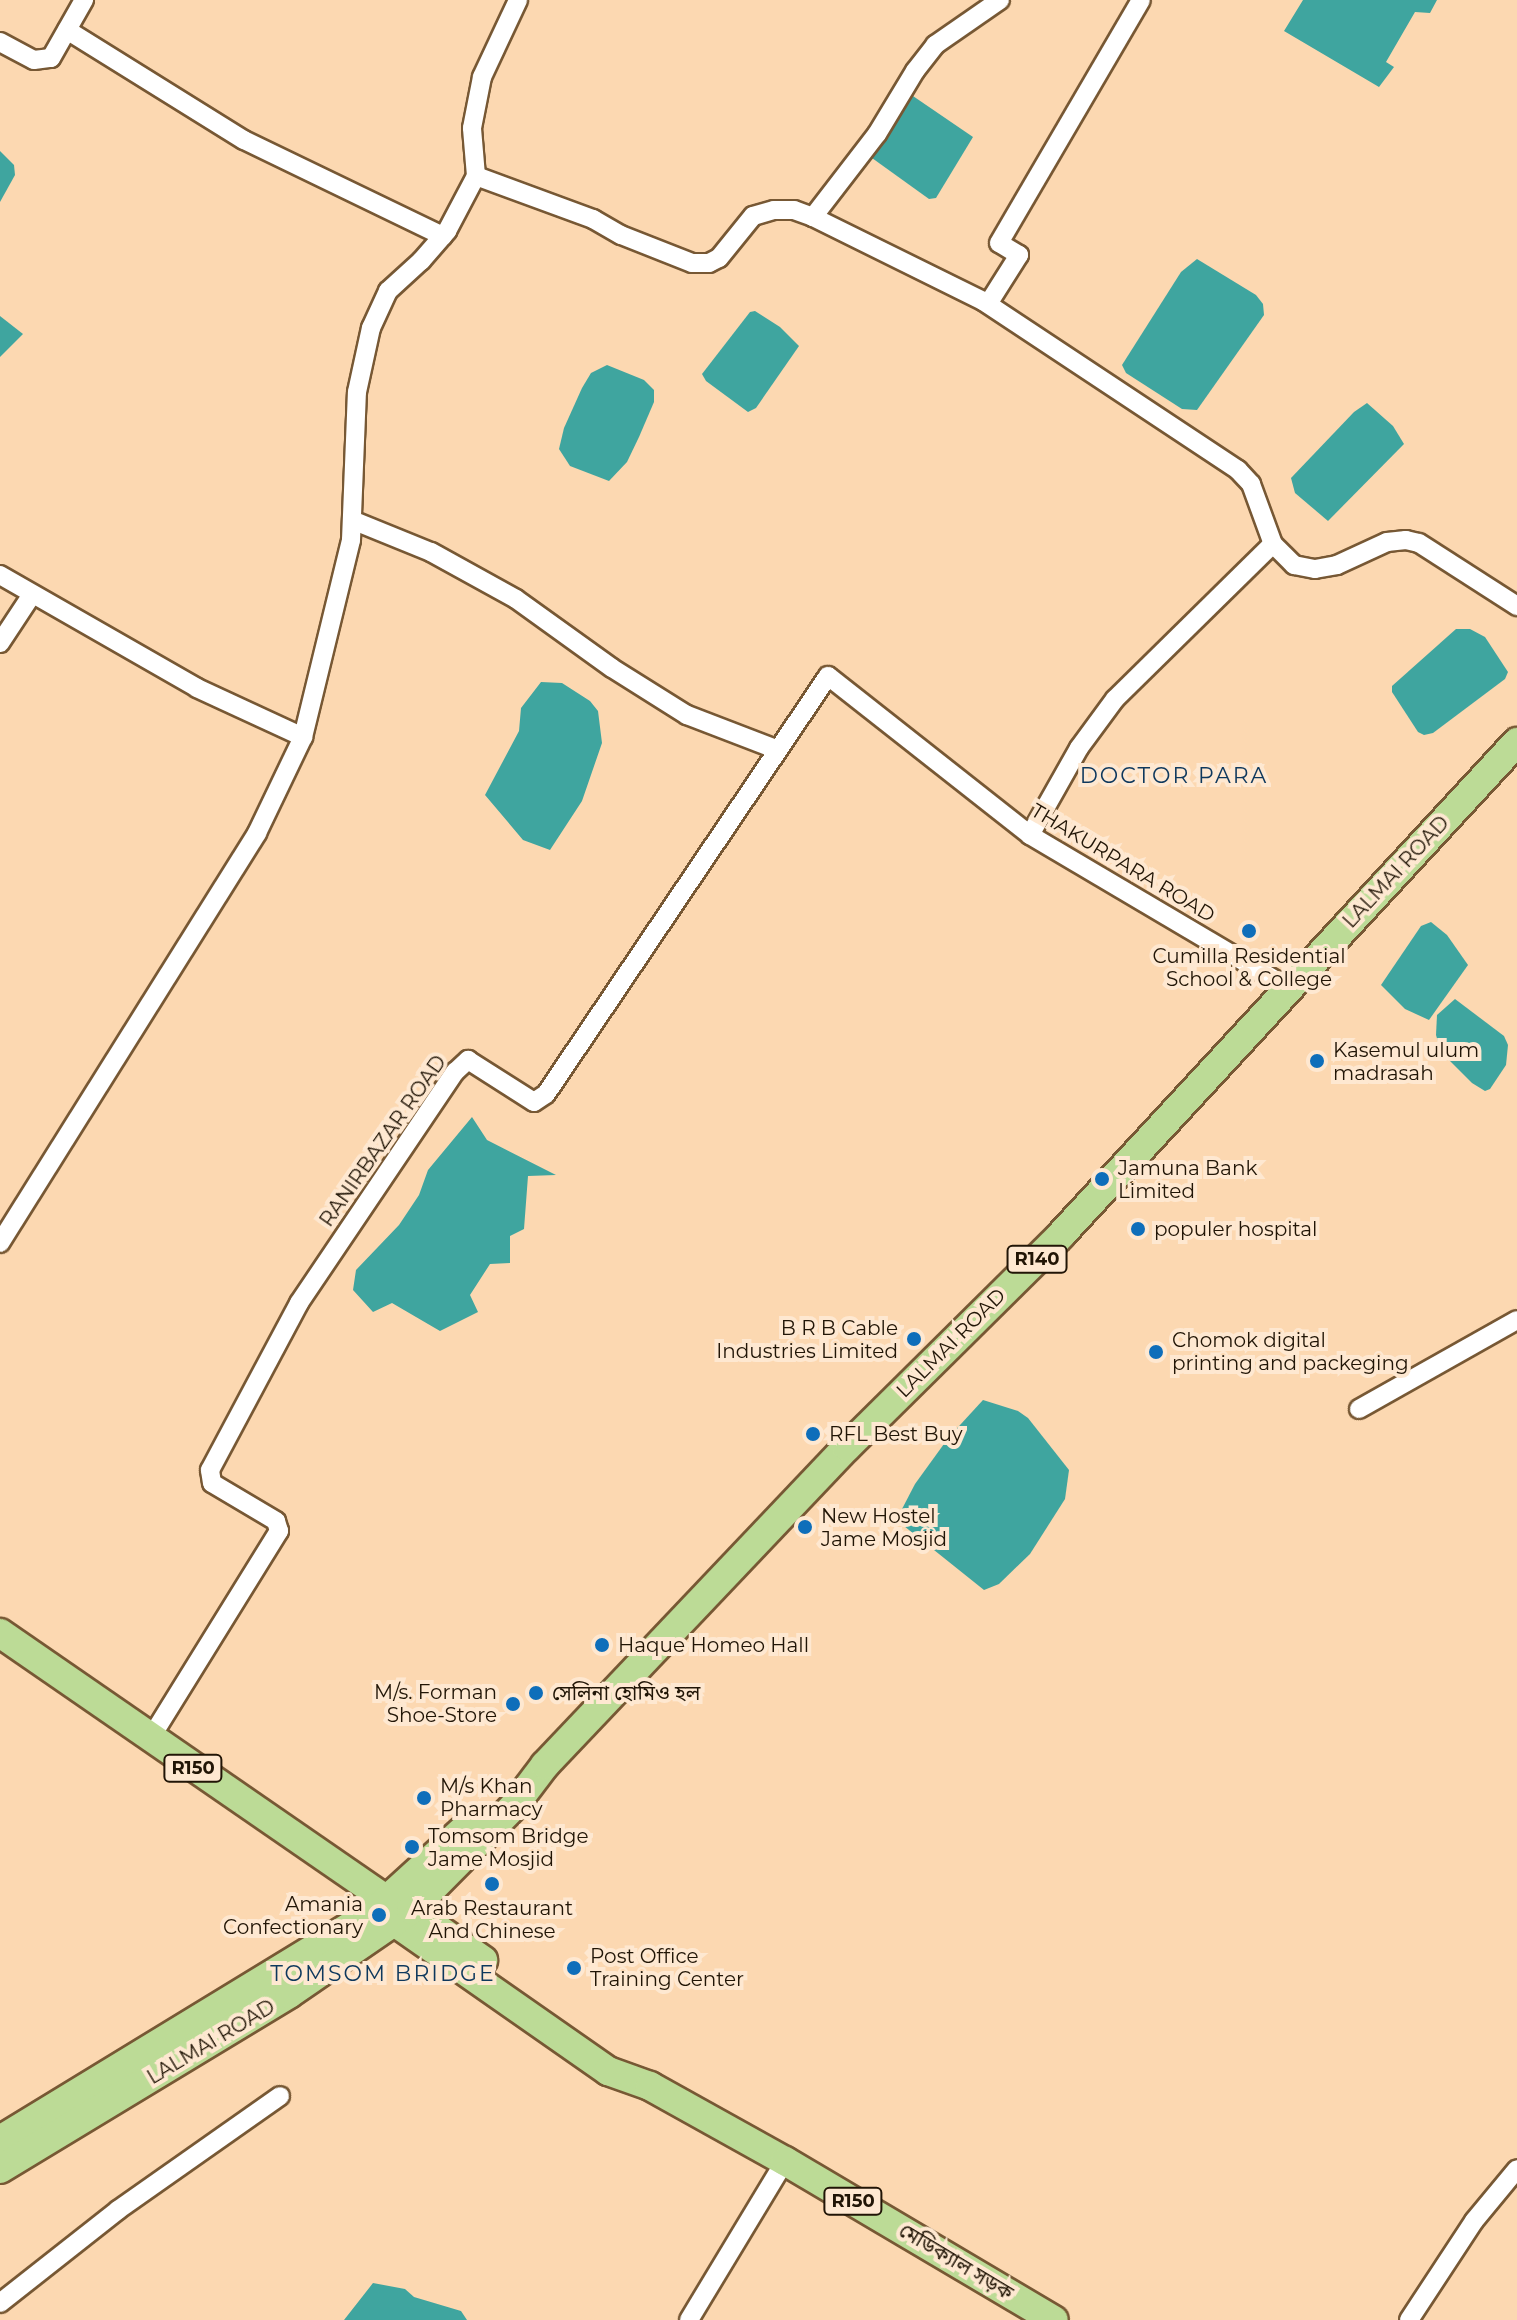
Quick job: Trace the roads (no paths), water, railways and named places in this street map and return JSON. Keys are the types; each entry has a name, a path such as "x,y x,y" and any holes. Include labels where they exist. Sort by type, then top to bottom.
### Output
{"main road":[{"name":"LALMAI ROAD","path":"3,2154 392,1912 504,1792 545,1765 847,1447 1060,1236 1517,742"},
{"name":"R150","path":"0,1633 118,1726 150,1739 392,1912"},
{"name":"R150","path":"0,1654 118,1726 392,1912"},
{"name":"মেডিক্যাল সড়ক","path":"392,1912 506,1989 608,2071 650,2086 785,2161 1054,2320"}],"street":[{"path":"0,42 34,60 51,58 84,0"},
{"path":"0,1243 257,833 303,737 331,630 352,520 357,392 371,328 388,291 443,236 476,176 472,128 482,77 518,0"},
{"path":"813,217 877,134 935,45 1000,0"},
{"path":"988,304 1019,255 999,243 1141,0"},
{"path":"67,30 244,140 443,236"},
{"path":"476,176 593,219 621,235 692,263 709,263 719,258 753,216 774,210 794,210 813,217 988,304 1238,470 1251,484 1273,544 1294,565 1315,569 1337,565 1387,542 1419,543 1517,606"},
{"path":"352,520 431,552 516,599 612,668 687,715 778,750"},
{"path":"1030,835 1079,748 1115,699 1273,544"},
{"path":"0,575 31,596 197,688 303,737"},
{"path":"0,643 31,596"},
{"name":"RANIRBAZAR ROAD","path":"150,1739 279,1531 276,1521 212,1483 210,1470 299,1303 455,1072 468,1060 534,1102 546,1094 828,676"},
{"name":"THAKURPARA ROAD","path":"828,676 1030,835 1289,988"},
{"path":"1359,1409 1517,1320"},
{"path":"0,2303 118,2210 280,2096"},
{"path":"689,2320 785,2161"},
{"path":"1409,2320 1474,2221 1517,2169"}],"water":[{"path":"1303,0 1437,0 1430,13 1415,12 1386,62 1394,67 1379,87 1284,31"},
{"path":"910,94 973,137 936,198 929,199 872,158"},
{"path":"0,151 14,165 15,175 0,202"},
{"path":"1197,259 1256,295 1263,304 1264,315 1197,410 1182,409 1126,373 1122,365 1181,272"},
{"path":"755,311 780,327 799,346 756,408 748,412 706,381 702,374 750,312"},
{"path":"0,316 23,334 0,357"},
{"path":"607,365 644,380 654,390 654,402 627,462 609,481 570,466 559,449 564,428 582,388 591,373"},
{"path":"1367,403 1393,426 1404,444 1328,521 1295,493 1291,478 1354,412"},
{"path":"1456,629 1470,629 1485,637 1508,672 1505,679 1433,733 1424,735 1418,732 1392,692 1392,686"},
{"path":"541,682 562,683 590,701 598,711 602,743 582,801 550,850 523,840 485,795 519,731 521,708"},
{"path":"1431,922 1447,935 1468,965 1429,1020 1405,1009 1381,985 1421,926"},
{"path":"1455,999 1504,1036 1508,1045 1506,1065 1490,1089 1485,1091 1472,1083 1441,1052 1436,1035 1437,1015"},
{"path":"472,1117 487,1140 556,1175 528,1176 524,1229 510,1236 510,1263 490,1264 470,1295 478,1312 440,1331 392,1303 373,1312 353,1290 356,1270 399,1225 419,1195 428,1170"},
{"path":"983,1400 1018,1411 1028,1418 1069,1470 1065,1499 1030,1554 999,1584 984,1590 904,1526 902,1509 915,1484 949,1437"},
{"path":"373,2283 405,2289 414,2297 461,2311 467,2320 344,2320"}],"place":[{"name":"Cumilla Residential School & College","path":"1249,931"},
{"name":"Kasemul ulum madrasah","path":"1317,1061"},
{"name":"Jamuna Bank Limited","path":"1102,1179"},
{"name":"populer hospital","path":"1138,1229"},
{"name":"B R B Cable Industries Limited","path":"914,1339"},
{"name":"Chomok digital printing and packeging","path":"1156,1352"},
{"name":"RFL Best Buy","path":"813,1434"},
{"name":"New Hostel Jame Mosjid","path":"805,1527"},
{"name":"Haque Homeo Hall","path":"602,1645"},
{"name":"সেলিনা হোমিও হল","path":"536,1693"},
{"name":"M/s. Forman Shoe-Store","path":"513,1704"},
{"name":"M/s Khan Pharmacy","path":"424,1798"},
{"name":"Tomsom Bridge Jame Mosjid","path":"412,1847"},
{"name":"Arab Restaurant And Chinese","path":"492,1884"},
{"name":"Amania Confectionary","path":"379,1915"},
{"name":"Post Office Training Center","path":"574,1968"}],"district":[{"name":"DOCTOR PARA","path":"1174,776"},
{"name":"TOMSOM BRIDGE","path":"383,1974"}]}
